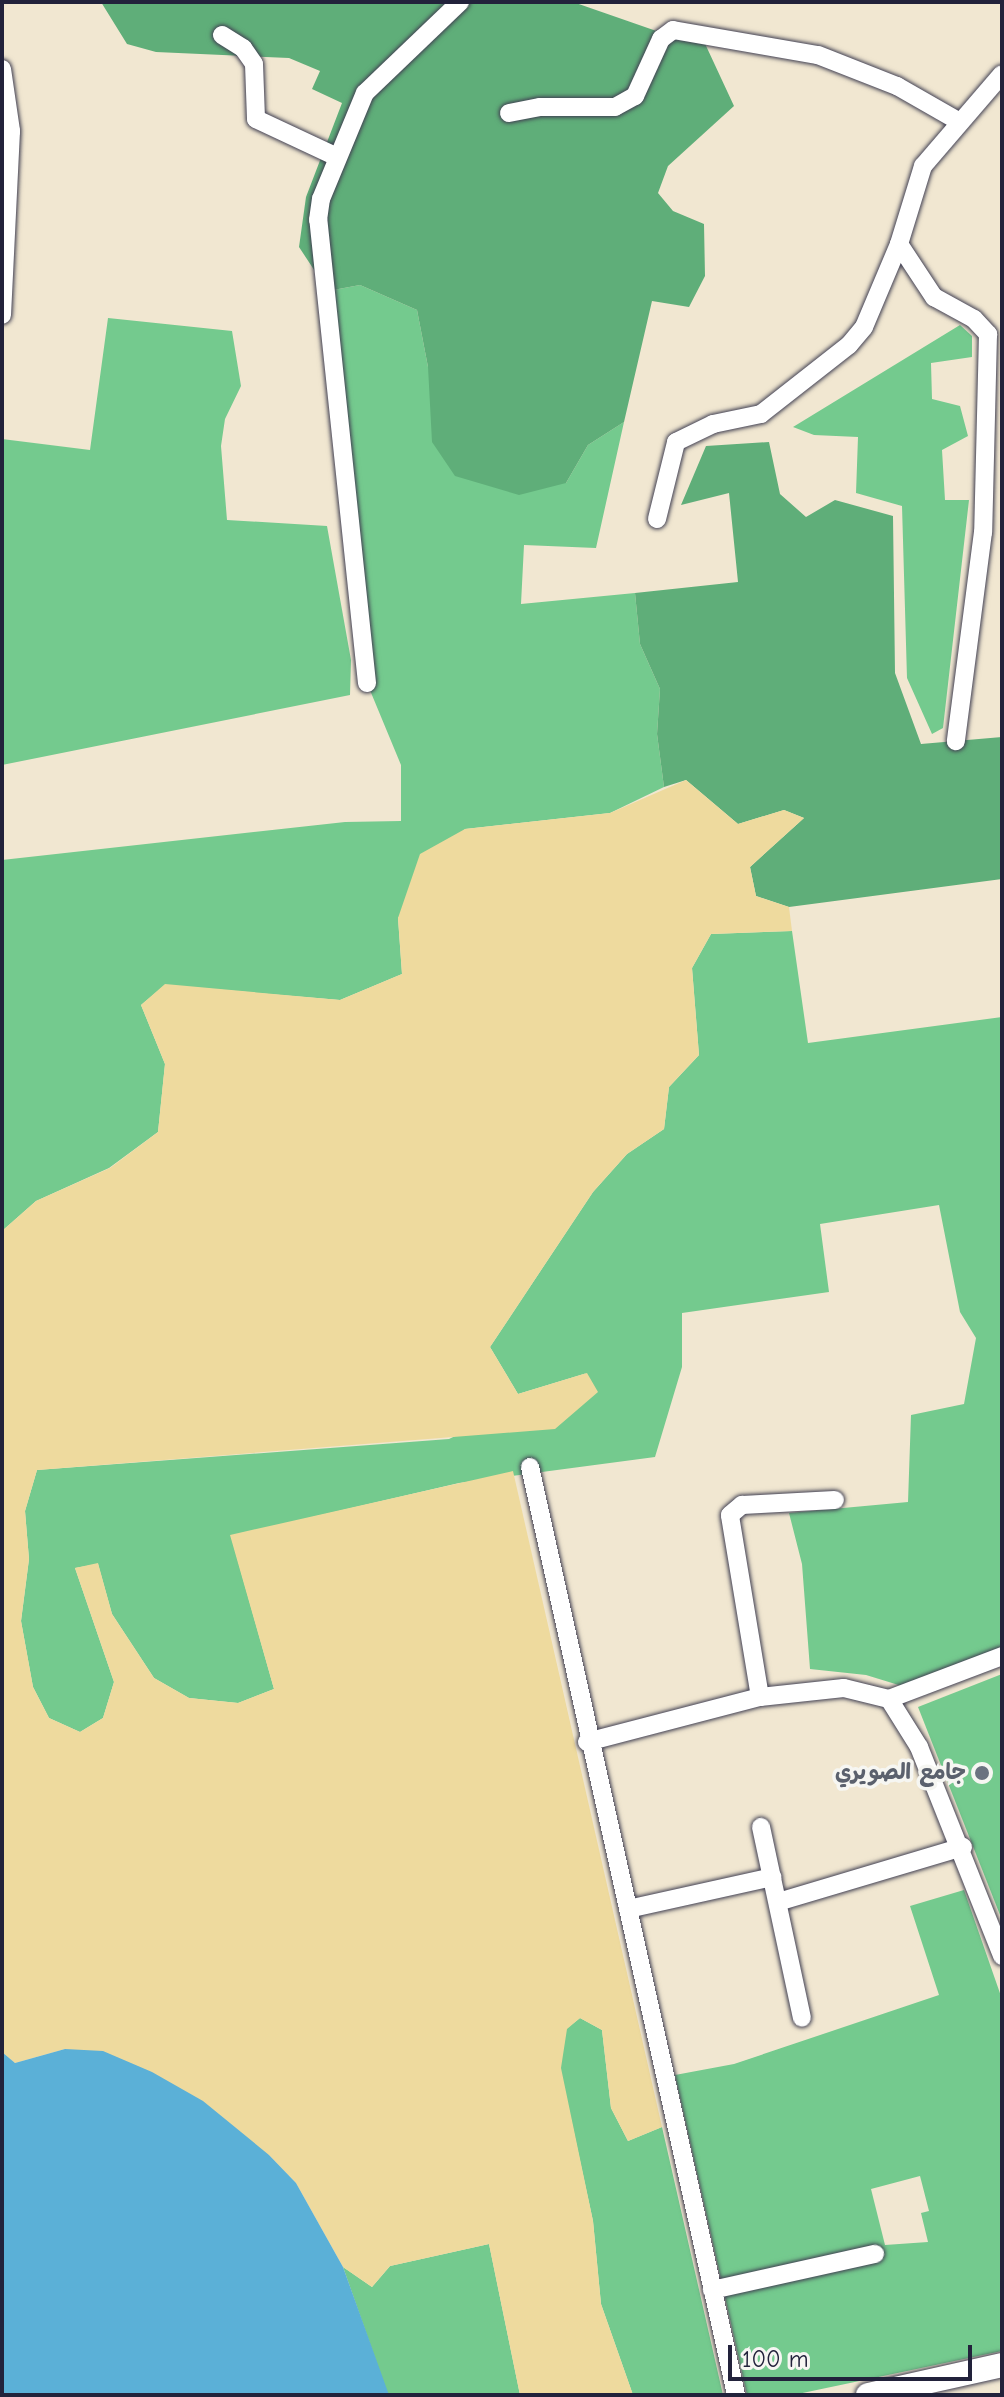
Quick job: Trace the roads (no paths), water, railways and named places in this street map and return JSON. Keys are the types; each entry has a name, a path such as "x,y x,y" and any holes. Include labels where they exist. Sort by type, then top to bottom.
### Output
{"main road":[{"path":"868,2395 1002,2365"}],"street":[{"path":"367,683 318,220 337,157 365,93 460,2"},
{"path":"509,113 540,107 615,107 635,96 661,39 673,30 818,55 897,86 958,121"},
{"path":"222,35 243,48 254,64 256,119 337,157"},
{"path":"2,69 11,131 2,315"},
{"path":"657,519 676,442 781,403 849,345 864,327 899,244 923,166 958,121 1002,74"},
{"path":"899,244 934,297 974,319 988,334 983,532 956,741"},
{"path":"530,1467 587,1742 628,1909 736,2395"},
{"path":"760,1697 730,1515 742,1505 835,1500"},
{"path":"587,1742 760,1697 844,1688 889,1699 1002,1656"},
{"path":"889,1699 919,1747 963,1847 1002,1956"},
{"path":"761,1827 802,2018"},
{"path":"778,1902 963,1847"},
{"path":"628,1909 772,1877"},
{"path":"712,2290 875,2254"}],"water":[{"path":"65,2049 103,2051 152,2072 203,2101 269,2155 296,2183 343,2267 389,2395 2,2395 2,2052 15,2063"}],"place":[{"name":"جامع الصويري","path":"982,1773"}]}
